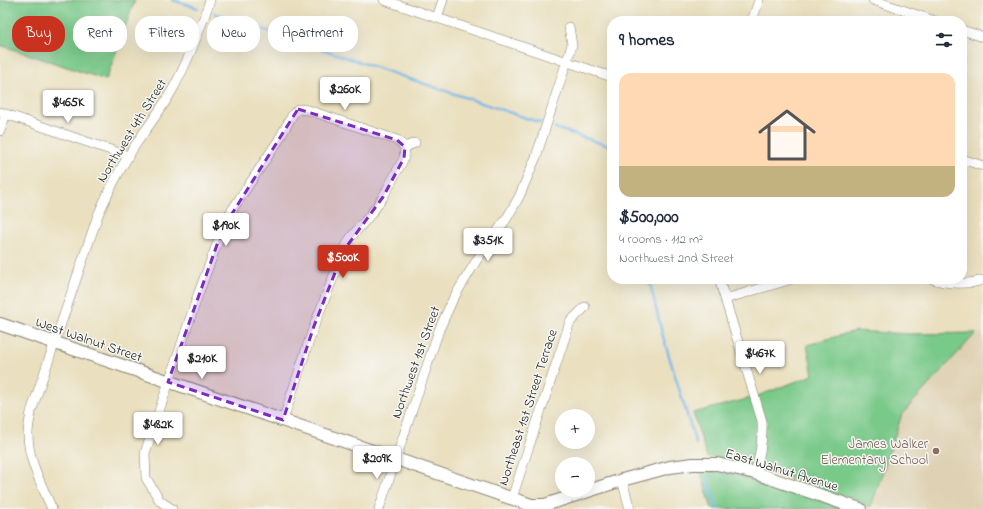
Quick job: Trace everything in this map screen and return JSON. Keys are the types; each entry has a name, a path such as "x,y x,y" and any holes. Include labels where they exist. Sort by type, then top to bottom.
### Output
{"street":[{"name":"Northwest 4th Street","path":"52,509 34,468 29,449 28,432 31,412 98,215 106,196 128,156 174,88 189,57 210,0"},
{"path":"384,0 607,75"},
{"path":"437,17 443,0"},
{"path":"754,16 759,0"},
{"path":"879,1 921,16"},
{"name":"Northwest 1st Street","path":"379,509 439,330 453,299 478,258 507,218 536,156 572,46 569,27"},
{"path":"967,32 983,37"},
{"path":"172,509 160,501 146,478 144,453 199,292 223,228 230,213 278,141 291,117 298,108 308,110 397,140 405,147"},
{"path":"0,131 3,113 128,156"},
{"path":"405,147 415,143"},
{"path":"283,420 314,326 342,255 351,237 371,214 383,197 404,158 405,147"},
{"path":"967,161 983,166"},
{"path":"967,282 983,280"},
{"path":"720,284 762,421 763,434 761,453 755,473"},
{"path":"725,299 775,284"},
{"name":"Northeast 1st Street Terrace","path":"512,498 570,322 585,307"},
{"name":"West Walnut Street","path":"0,324 396,458"},
{"name":"East Walnut Avenue","path":"396,458 530,505 545,505 622,480 670,467 693,464 717,464 755,473 860,509"},
{"path":"622,480 630,509"}],"highlighted area":[{"path":"298,109 397,140 405,147 404,158 383,197 344,250 314,326 283,420 168,382 223,228"}],"shaded area":[{"name":"James Walker Elementary School","path":"983,332 983,509 891,509 872,503 902,414 976,333"}],"green space":[{"path":"0,0 135,0 127,22 127,16 73,16 73,52 116,52 106,80 21,52 65,52 65,16 12,16 12,49 0,45"},
{"path":"855,331 909,334 976,333 902,414 871,507 744,463 718,457 707,457 693,413 755,397 813,375 807,345"},
{"path":"700,470 734,474 794,491 846,509 712,509"}],"waterway":[{"path":"173,0 198,8"},
{"path":"214,13 541,123"},
{"path":"555,128 607,145"},
{"path":"650,284 662,333 696,444"},
{"path":"707,478 717,509"}],"place":[{"name":"James Walker Elementary School","path":"936,451"}]}
